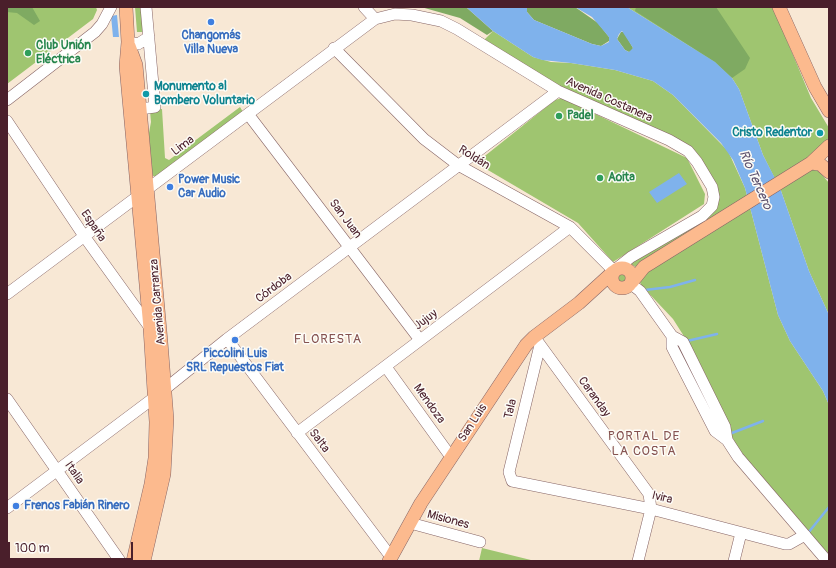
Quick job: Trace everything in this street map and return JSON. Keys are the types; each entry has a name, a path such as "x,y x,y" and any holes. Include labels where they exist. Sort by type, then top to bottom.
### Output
{"main road":[{"name":"Avenida Carranza","path":"126,7 128,42 126,66 161,342 160,393 154,465 148,499 133,561"},
{"path":"780,7 815,87 829,111"},
{"name":"Avenida Carranza","path":"128,42 136,65 140,109 146,281 150,328 167,436 164,474 144,561"},
{"path":"628,285 644,267 807,165 829,146"},
{"path":"807,165 820,164 829,172"},
{"path":"617,270 644,267"},
{"path":"617,270 613,282 628,285"},
{"path":"617,270 632,274 628,285"},
{"name":"San Luis","path":"390,559 410,523 451,457 522,351 537,341 617,270"},
{"name":"San Luis","path":"579,303 628,285"}],"street":[{"path":"94,32 102,7"},
{"path":"7,100 94,32 102,24 111,7"},
{"path":"140,109 155,107 146,7"},
{"path":"364,7 375,18"},
{"name":"Avenida Costanera","path":"375,18 395,14 412,15 441,21 558,91 682,147 697,162 714,192 713,202 706,213 631,257 617,270"},
{"name":"Lima","path":"7,294 375,18"},
{"path":"128,42 136,37 149,37"},
{"name":"Roldán","path":"334,48 424,139 458,165 570,227 617,270"},
{"name":"Córdoba","path":"7,508 57,472 227,340 558,91"},
{"name":"San Juan","path":"248,114 420,340"},
{"name":"España","path":"7,121 84,236 161,342"},
{"name":"Jujuy","path":"297,433 570,227"},
{"path":"125,294 132,298 140,297 145,289 146,281"},
{"path":"628,285 640,291 672,336 683,342 725,427 727,440 738,457 827,561"},
{"name":"Salta","path":"227,340 390,559"},
{"name":"Tala","path":"510,479 509,472 537,341"},
{"name":"Caranday","path":"537,341 649,494 652,509"},
{"name":"Mendoza","path":"386,367 451,457"},
{"name":"Italia","path":"7,399 120,561"},
{"name":"Ivira","path":"510,479 515,482 652,509 785,544 789,544 805,535"},
{"path":"638,561 652,509"},
{"name":"Misiones","path":"410,523 480,542"},
{"path":"734,561 741,533"}],"green space":[{"name":"Club Unión Eléctrica","path":"7,7 96,7 97,10 93,19 7,84"},
{"path":"7,7 32,7 40,21 34,25 17,13 7,12"},
{"path":"135,7 142,7 143,32 137,32"},
{"path":"421,7 466,7 493,31 487,35 460,18"},
{"path":"527,7 575,7 598,23 609,37 609,41 601,46 592,44 546,25 534,20 527,12"},
{"path":"627,7 773,7 811,98 829,128 828,139 816,154 776,181 763,155 739,89 732,78 692,48"},
{"path":"636,7 716,7 750,58 745,69 732,78 715,62 635,11"},
{"path":"493,31 533,57 551,62 571,63 615,70 653,81 673,95 728,151 745,188 778,315 790,341 823,391 829,405 829,555 739,451 687,341 673,319 641,285 636,267 630,262 713,209 700,161 581,99 483,41"},
{"path":"621,32 624,32 633,48 632,51 629,52 625,50 617,39"},
{"name":"Aoita","path":"562,98 687,158 705,194 704,204 613,262 578,223 476,163 555,100"},
{"path":"240,107 243,112 156,176 152,176 148,138 151,122 150,111 162,109 165,158 169,160"},
{"path":"809,169 819,171 829,183 829,315 809,271 780,188"},
{"path":"622,270 627,272 629,277 627,282 622,284 617,282 615,277 617,272"},
{"path":"482,548 535,561 479,561"}],"water":[{"name":"Río Tercero","path":"466,7 527,7 527,12 534,20 592,44 601,46 609,42 609,37 592,17 575,7 627,7 715,62 732,78 739,89 763,155 780,188 809,271 829,315 829,405 823,391 790,341 778,315 745,188 733,160 721,143 673,95 653,81 615,70 542,60 533,57 493,31","holes":["622,31 633,48 629,52 625,50 617,39"]},
{"path":"117,15 119,37 113,37 111,16"},
{"path":"679,173 687,184 657,203 649,192"}],"waterway":[{"path":"645,290 670,287 695,280"},
{"path":"687,341 717,334"},
{"path":"732,433 763,421"},
{"path":"808,533 829,507"}],"place":[{"name":"Changomás Villa Nueva","path":"211,22"},
{"name":"Club Unión Eléctrica","path":"28,53"},
{"name":"Monumento al Bombero Voluntario","path":"146,94"},
{"name":"Padel","path":"559,116"},
{"name":"Cristo Redentor","path":"820,133"},
{"name":"Aoita","path":"600,178"},
{"name":"Power Music Car Audio","path":"170,187"},
{"name":"Piccolini Luis SRL Repuestos Fiat","path":"235,340"},
{"name":"Frenos Fabián Rinero","path":"16,506"}],"district":[{"name":"FLORESTA","path":"328,340"},
{"name":"PORTAL DE LA COSTA","path":"644,444"}]}
